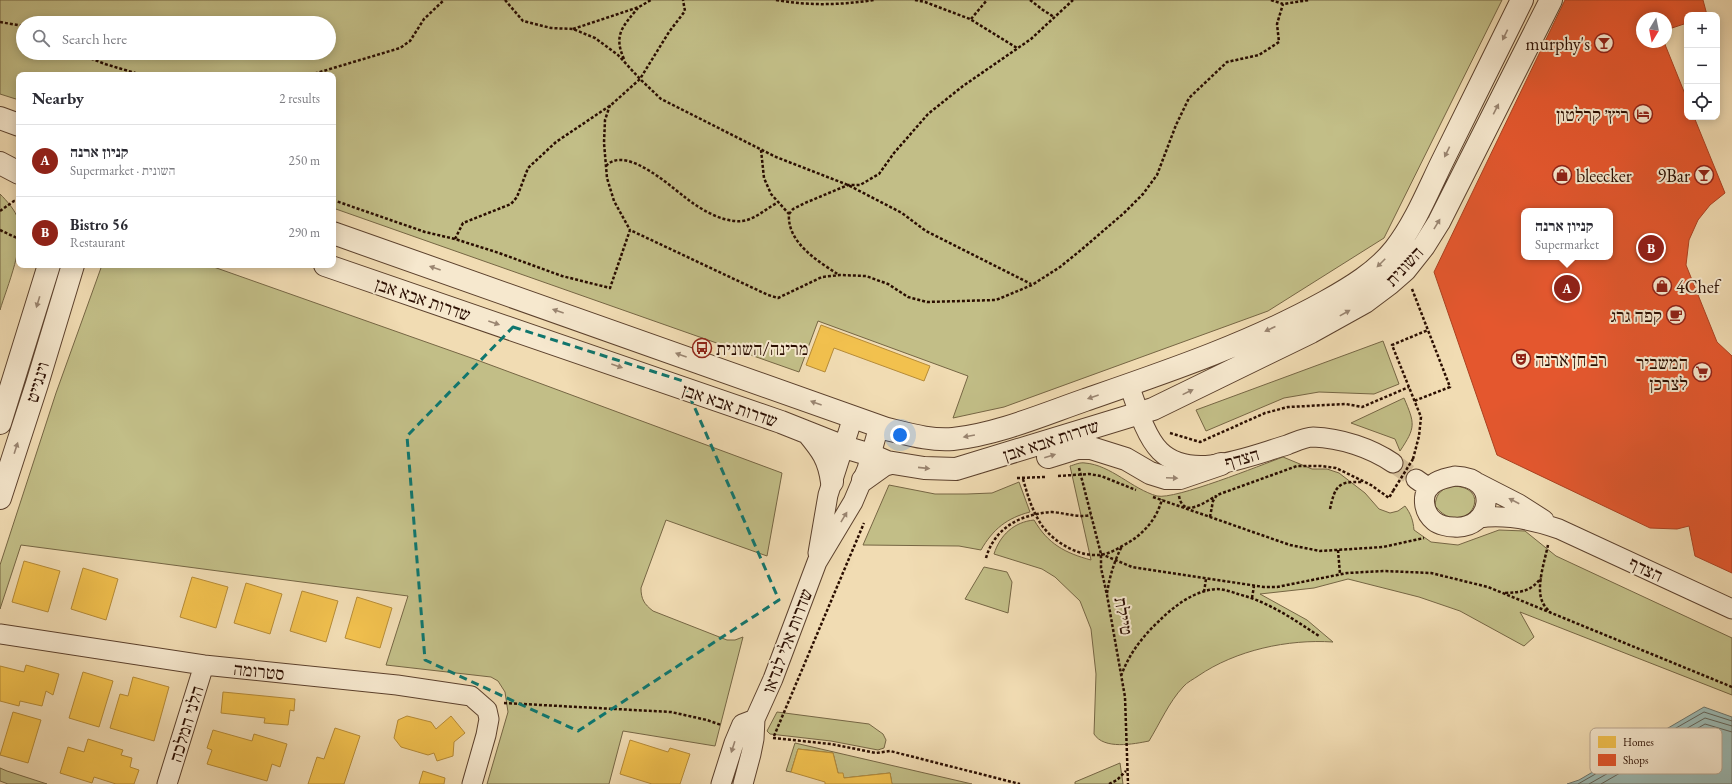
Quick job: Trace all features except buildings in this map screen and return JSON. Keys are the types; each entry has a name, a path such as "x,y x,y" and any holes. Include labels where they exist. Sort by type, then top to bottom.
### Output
{"street":[{"name":"השונית","path":"1129,385 1252,338 1339,294 1373,272 1394,250 1416,215 1522,0"},
{"name":"השונית","path":"1139,412 1153,409 1311,332 1366,302 1404,270 1424,246 1439,222 1551,0"},
{"path":"0,118 16,124"},
{"path":"0,150 16,156"},
{"path":"0,163 16,171"},
{"name":"שדרות אבא אבן","path":"336,234 853,417 920,437 951,439 979,435 1129,385"},
{"name":"וינגייט","path":"0,423 48,268"},
{"name":"וינגייט","path":"0,498 37,384 72,268"},
{"path":"37,384 60,352 86,268"},
{"name":"שדרות אבא אבן","path":"334,268 808,433 844,447 891,462 924,468 956,469 1139,412"},
{"name":"הצדף","path":"1129,385 1149,435 1158,449 1166,457 1180,462 1192,464 1221,464 1312,437 1350,443 1384,457 1394,463"},
{"name":"שדרות אלי לנדאו","path":"817,562 828,495 853,417"},
{"name":"שדרות אלי לנדאו","path":"743,784 752,754 755,719 773,679 817,562 853,502 863,480 879,426"},
{"path":"808,433 823,451 830,470 832,482"},
{"path":"956,469 1006,468 1020,466 1078,448 1091,448 1109,453 1126,459 1150,473 1166,478 1180,478 1221,464"},
{"path":"863,480 884,465 891,462"},
{"name":"הצדף","path":"1559,529 1519,504 1473,479 1455,476 1444,478 1432,484 1423,483 1425,494 1424,503 1427,513 1434,522 1455,527 1466,525 1479,518 1493,516 1538,522 1559,529 1732,609"},
{"path":"1478,483 1486,496 1487,506 1484,513 1479,518"},
{"name":"סטרומה","path":"0,634 204,665 465,694 471,696 487,710"},
{"name":"הלני המלכה","path":"167,784 204,665"},
{"path":"472,784 486,735 489,719 487,710"},
{"path":"721,784 734,743 742,724 755,719"}],"path":[{"path":"320,72 400,48 410,41 424,19 444,0"},
{"path":"505,0 523,21 552,28 573,29 594,38 618,55 661,99 776,157 848,185 902,213 926,231 1032,285"},
{"path":"573,29 639,7 651,0"},
{"path":"455,239 463,223 511,204 517,197 528,168 536,160 556,142 611,105 640,79 669,32 685,11 683,0"},
{"path":"776,0 816,5 840,5 874,0"},
{"path":"915,0 925,2 970,20 1017,48"},
{"path":"970,20 987,0"},
{"path":"1030,0 1042,10 1054,17"},
{"path":"840,275 818,261 792,233 788,225 789,214 793,209 848,185 860,185 879,174 894,152 928,114 963,86 1031,39 1073,0"},
{"path":"1271,0 1283,4 1309,0"},
{"path":"611,105 605,120 604,142 607,178 614,201 630,230 768,295 778,298 822,277 840,275 866,276 888,284 908,297 927,302 996,300 1032,285 1060,267 1124,213 1143,194 1157,175 1176,125 1189,98 1227,62 1260,56 1279,42 1277,24 1283,4"},
{"path":"626,63 620,51 618,36 628,20 639,7"},
{"path":"0,22 16,25"},
{"path":"95,60 132,72"},
{"path":"761,150 764,178 771,194 789,214"},
{"path":"606,166 611,161 618,159 631,161 674,188 693,204 725,220 737,222 750,219 779,202"},
{"path":"0,211 16,201"},
{"path":"336,201 425,232 455,239 562,276 610,288 630,230"},
{"path":"0,230 16,238"},
{"path":"1404,270 1450,387 1414,401"},
{"path":"1179,493 1179,501 1183,505 1189,508 1196,508 1217,495 1297,466 1321,466 1336,468 1382,492 1389,498 1413,459 1419,436 1421,417 1392,345 1428,330"},
{"path":"1149,435 1163,431 1200,442 1265,414 1288,407 1346,404 1362,407 1409,387"},
{"path":"1101,476 1109,453"},
{"name":"טיילת","path":"1077,462 1101,554 1100,568 1107,595 1125,696 1128,784"},
{"path":"1017,478 1023,479 1081,475 1101,476 1141,492"},
{"path":"1023,479 1036,514 1043,527 1057,541 1082,553 1092,555 1113,552 1135,539 1148,526 1154,517 1162,500 1162,495"},
{"path":"1330,509 1333,496 1339,486 1344,482 1364,482"},
{"path":"1148,495 1290,545 1320,551 1383,547 1431,536"},
{"path":"1210,517 1213,502 1217,495"},
{"path":"986,558 993,540 1002,530 1023,517 1052,512 1080,517 1091,515"},
{"path":"771,744 866,519"},
{"path":"1548,545 1541,578 1540,592 1542,602 1551,614"},
{"path":"1107,595 1110,574 1122,546"},
{"path":"1338,550 1340,574"},
{"path":"1101,554 1132,567 1254,586 1277,587 1340,574 1384,572 1431,573 1488,587 1732,687"},
{"path":"1504,594 1522,592 1534,587 1541,578"},
{"path":"1204,593 1206,579"},
{"path":"1252,598 1254,586"},
{"path":"1121,676 1131,653 1152,627 1178,604 1204,593 1219,589 1252,598 1275,607 1319,636"},
{"path":"487,710 504,703 664,712 707,720 726,727"},
{"path":"773,738 831,744 876,753 890,751 1020,784"},
{"path":"1109,784 1117,780 1127,771"}],"highlighted area":[{"path":"513,327 683,381 779,600 578,731 425,660 407,436"}],"shaded area":[{"path":"0,0 1502,0 1384,238 1268,311 1004,407 953,418 968,376 818,321 799,372 336,209 336,72 16,72 16,99 0,94"},
{"path":"0,194 16,214 16,260 0,310"},
{"path":"101,268 216,268 477,360 782,473 767,556 666,520 641,588 644,601 653,611 727,640 735,640 743,637 715,746 623,731 609,784 487,784 508,712 505,692 498,681 491,677 386,665 408,596 21,545 0,609 0,565 56,393"},
{"path":"1383,341 1399,384 1374,394 1319,392 1284,398 1206,431 1196,410"},
{"path":"1404,398 1412,420 1412,425 1409,436 1400,451 1395,439 1351,423"},
{"path":"1283,457 1312,469 1327,469 1339,473 1365,493 1379,509 1390,513 1398,511 1405,506 1411,517 1414,530 1431,542 1458,545 1499,530 1525,531 1556,556 1732,638 1732,695 1520,612 1534,637 1524,646 1460,611 1419,597 1348,579 1314,588 1260,594 1307,620 1333,642 1298,642 1263,648 1229,659 1213,667 1185,685 1169,706 1149,741 1120,745 1105,742 1099,739 1094,734 1096,674 1091,629 1080,601 1055,577 1042,569 994,554 1000,541 1004,535 1020,523 1034,520 1051,541 1065,551 1091,560 1070,466 1083,463 1095,465 1113,472 1148,493 1157,496 1167,496 1199,488"},
{"path":"1019,482 1030,512 1022,514 1001,525 990,536 981,550 959,546 863,545 889,485 935,494 967,494 992,493"},
{"path":"1450,486 1465,488 1473,494 1475,502 1472,510 1466,516 1457,518 1446,516 1435,506 1436,499 1439,494"},
{"path":"984,567 1007,572 1012,582 1008,613 965,599"},
{"path":"777,712 869,724 883,734 886,740 884,748 878,750 831,741 770,734 767,731"},
{"path":"795,743 972,784 892,784 890,773 844,778 838,773 833,753 798,749 791,772 786,771"},
{"path":"1120,763 1123,784 1075,784 1075,782"},
{"path":"0,768 47,784 8,784 0,781"}],"water":[{"path":"1704,707 1732,717 1732,784 1567,784 1579,780 1590,774 1722,774 1722,728 1668,728"}],"tunnel":[{"path":"1393,463 1416,479"}],"place":[{"name":"murphy's","path":"1604,43"},
{"name":"ריץ׳ קרלטון","path":"1643,114"},
{"name":"bleecker","path":"1562,175"},
{"name":"9Bar","path":"1704,175"},
{"name":"Bistro 56","path":"1651,248"},
{"name":"4Chef","path":"1662,286"},
{"name":"קניון ארנה","path":"1567,288"},
{"name":"קפה גרג","path":"1676,315"},
{"name":"מרינה/השונית","path":"702,348"},
{"name":"רב חן ארנה","path":"1521,359"},
{"name":"המשביר לצרכן","path":"1702,372"}]}
